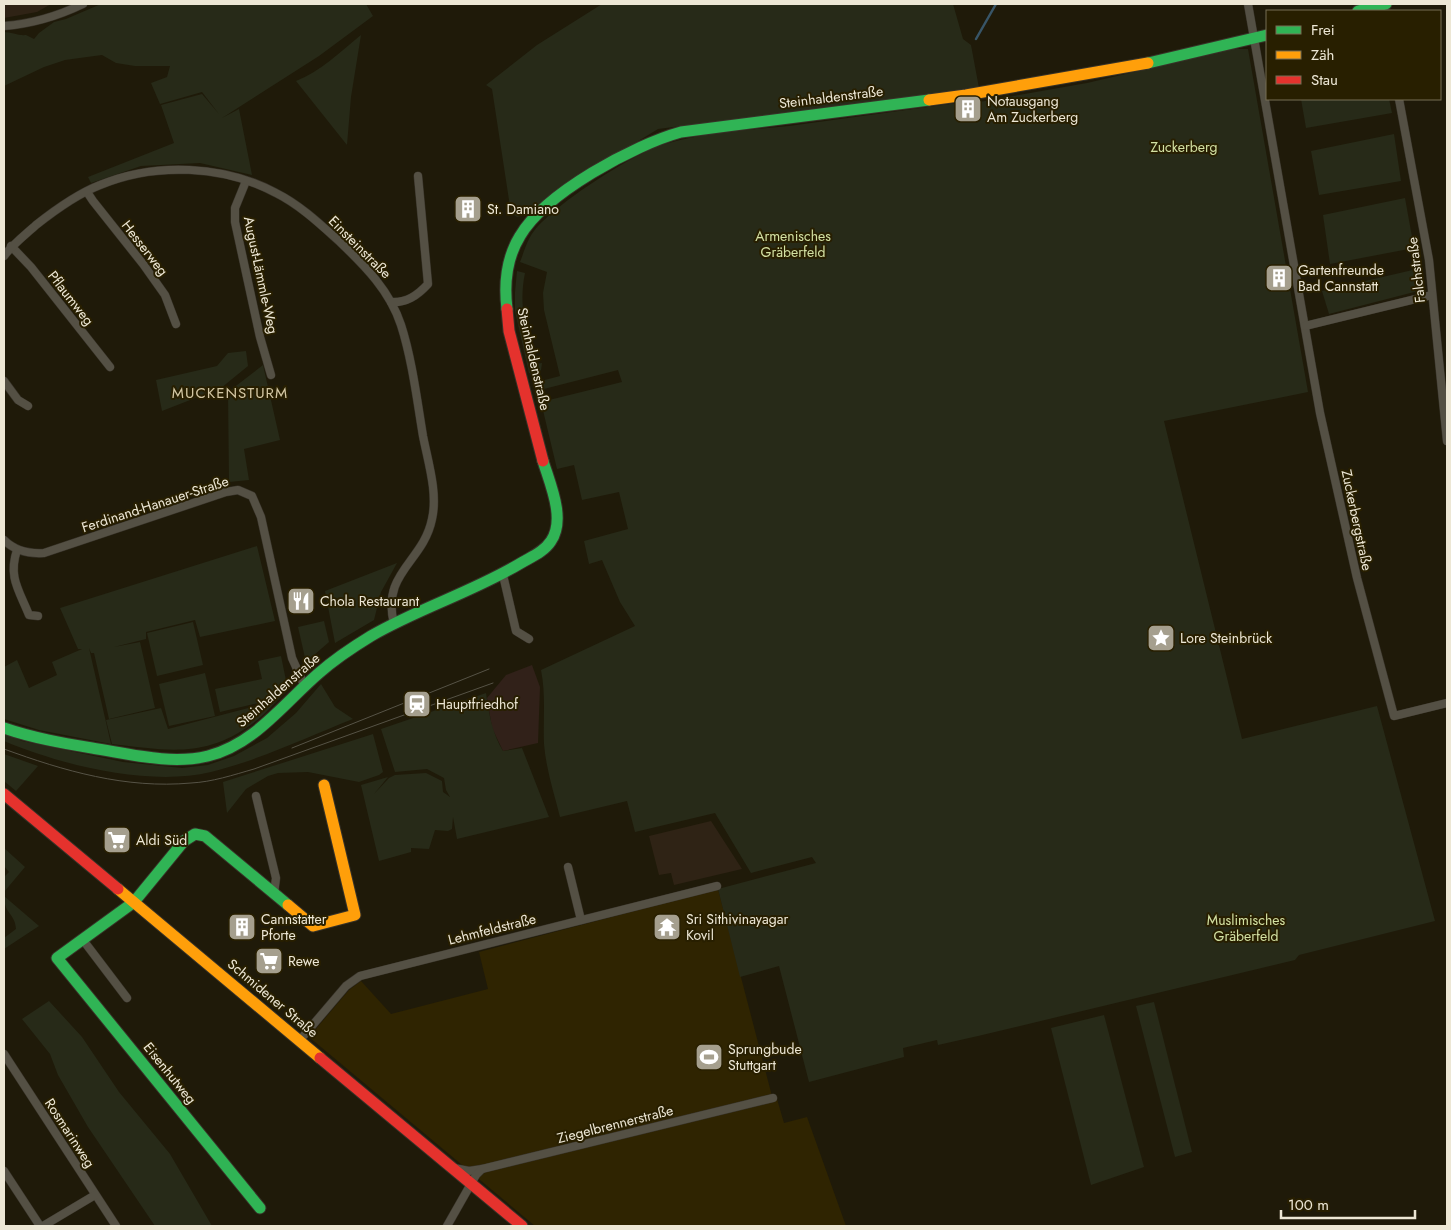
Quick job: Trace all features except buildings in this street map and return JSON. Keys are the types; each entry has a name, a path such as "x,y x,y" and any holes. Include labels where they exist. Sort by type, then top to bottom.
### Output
{"street":[{"path":"4,26 23,25 83,4"},
{"name":"Zuckerbergstraße","path":"1248,4 1320,413 1356,578 1394,716 1447,703"},
{"path":"1364,10 1382,7"},
{"name":"Steinhaldenstraße","path":"4,728 39,738 112,752 186,759 209,756 236,746 259,730 324,670 363,641 394,624 503,575 543,550 552,540 557,526 556,508 509,331 505,308 506,276 513,250 525,227 539,211 556,197 629,151 648,142 681,132 966,95 1149,63 1266,36"},
{"name":"Falchstraße","path":"1399,100 1429,260 1447,440"},
{"name":"Einsteinstraße","path":"4,256 11,246 51,213 100,185 132,174 165,171 195,170 233,176 276,192 329,232 385,291 401,325 434,491 433,518 427,537 395,582 390,606 394,624"},
{"path":"391,302 400,303 418,295 428,284 418,176"},
{"name":"August-Lämmle-Weg","path":"246,181 235,208 235,222 271,375"},
{"name":"Hesserweg","path":"87,192 165,295 176,324"},
{"name":"Pflaumweg","path":"11,246 31,268 110,367"},
{"path":"1305,326 1432,295"},
{"path":"4,381 18,400 28,406"},
{"name":"Ferdinand-Hanauer-Straße","path":"17,550 34,554 44,553 226,492 238,490 252,496 261,517 292,658 305,687"},
{"path":"4,540 17,550 13,565 16,583 29,615 38,616"},
{"path":"503,575 516,631 529,639"},
{"path":"127,998 83,940 134,902 184,841 195,834 205,836 313,926 355,915 324,785"},
{"name":"Schmidener Straße","path":"4,794 522,1226"},
{"path":"256,796 276,878 274,894"},
{"path":"568,867 581,920"},
{"name":"Lehmfeldstraße","path":"300,1040 346,986 360,976 717,886"},
{"name":"Eisenhutweg","path":"83,940 57,958 260,1208"},
{"name":"Rosmarinweg","path":"4,1054 116,1226"},
{"name":"Ziegelbrennerstraße","path":"450,1167 464,1170 482,1169 773,1098"},
{"path":"447,1226 448,1221 482,1169"},
{"path":"4,1171 42,1226 96,1195"}],"shaded area":[{"path":"4,4 51,4 37,12 4,18"},
{"path":"532,665 540,687 538,743 503,751 492,728 487,698 506,675"},
{"path":"711,821 742,869 674,885 671,873 659,875 649,836"},
{"path":"718,889 773,1100 777,1099 784,1123 807,1117 846,1226 535,1226 309,1037 349,990 361,981 391,1014 488,989 479,952"}],"green space":[{"path":"101,4 366,4 373,16 319,56 222,118 239,109 252,175 200,163 141,166 91,183 88,177 174,143 161,105 202,94 219,114 202,92 160,104 151,83 167,77 170,66 135,66 116,63 102,55 65,60 44,67 4,86 4,32 26,35 34,39 54,22"},
{"path":"602,4 953,4 963,39 971,45 979,88 658,129 563,187 529,214 517,217 511,213 492,89 486,85 537,45"},
{"path":"361,35 351,97 347,145 296,81 322,67"},
{"name":"Hauptfriedhof","path":"1233,49 1248,49 1308,392 1164,421 1242,739 1377,706 1435,921 1299,955 1295,960 978,1036 938,1045 937,1040 903,1048 904,1057 809,1082 779,966 740,977 718,889 816,863 812,857 751,873 715,813 635,832 627,801 560,817 550,781 545,753 544,698 541,670 635,626 620,602 602,560 589,564 584,541 628,529 619,492 582,500 574,465 557,469 541,402 622,382 618,370 540,390 537,382 560,376 544,310 543,293 547,272 520,262 529,238 544,220 576,194 634,158 665,144 727,132 789,126 950,104 968,104 1087,83"},
{"path":"1301,100 1389,100 1392,113 1306,128"},
{"path":"1394,134 1401,181 1319,195 1311,151"},
{"path":"1405,198 1414,248 1330,264 1323,215"},
{"path":"1417,269 1422,290 1329,314 1322,291"},
{"path":"517,271 525,273 522,297 523,308 534,364 542,363 541,370 534,374 529,373 515,311"},
{"path":"246,351 248,366 221,388 162,411 156,380 217,366 228,353"},
{"path":"263,365 280,440 244,449 249,480 229,482 228,392"},
{"path":"257,546 275,621 200,637 195,620 146,632 146,639 114,647 140,642 155,708 109,719 94,653 91,653 89,648 111,744 39,730 4,719 4,667 17,660 29,688 57,675 52,662 82,649 78,649 60,608"},
{"path":"397,563 381,592 374,620 335,643 325,591"},
{"path":"324,621 329,642 306,662 298,627"},
{"path":"193,622 203,665 157,676 147,633"},
{"path":"281,656 288,690 257,720 234,735 217,743 184,749 167,750 112,744 106,720 161,708 168,729 268,703 266,698 267,701 220,712 215,689 262,679 258,661"},
{"path":"205,673 215,716 169,726 159,684"},
{"path":"321,684 335,707 353,719 265,755 211,772 187,776 161,777 106,771 52,758 4,741 4,733 22,741 123,762 182,768 208,765 234,756 267,738 296,713"},
{"path":"486,693 488,708 499,744 503,751 522,748 549,817 457,839 453,817 452,829 448,831 435,830 429,849 411,848 411,852 379,861 361,785 388,777 374,794 389,778 395,775 426,773 442,781 443,792 450,797 446,790 444,778 427,769 395,772 381,729"},
{"path":"373,734 383,772 379,775 359,782 308,772 278,773 268,776 246,789 227,813 223,782"},
{"path":"4,754 38,766 16,791 4,781"},
{"path":"4,848 25,867 4,892 4,877 9,872 4,866"},
{"path":"4,896 39,926 4,949 4,938 16,929 14,920 4,902"},
{"path":"49,1001 82,1037 119,1092 170,1154 212,1226 155,1226 88,1127 58,1075 50,1054 22,1019"},
{"path":"1154,1002 1192,1152 1175,1157 1136,1006"},
{"path":"1104,1015 1144,1167 1091,1185 1051,1028"}],"waterway":[{"path":"976,39 996,4"}],"tram line":[{"path":"292,748 489,669"},
{"path":"4,749 72,771 119,781 167,784 199,782 254,769 493,683"}],"traffic: fast":[{"path":"1362,10 1386,4"},
{"path":"1148,63 1266,35"},
{"path":"507,309 506,290 509,262 520,236 532,220 549,203 616,159 662,138 681,132 929,100"},
{"path":"4,728 59,742 150,758 194,758 208,756 225,750 255,732 325,668 364,640 389,626 503,573 545,548 555,532 557,512 553,491 543,461"},
{"path":"260,1208 57,958 134,902 184,841 195,834 205,836 288,905"}],"traffic: slow":[{"path":"929,100 1148,63"},
{"path":"288,905 313,926 355,915 324,785"},
{"path":"118,889 320,1058"}],"traffic: jam":[{"path":"507,309 509,331 543,461"},
{"path":"4,794 118,889"},
{"path":"320,1058 522,1226"}],"place":[{"name":"Notausgang Am Zuckerberg","path":"968,109"},
{"name":"St. Damiano","path":"468,209"},
{"name":"Gartenfreunde Bad Cannstatt","path":"1279,278"},
{"name":"Chola Restaurant","path":"301,601"},
{"name":"Lore Steinbrück","path":"1161,638"},
{"name":"Hauptfriedhof","path":"417,704"},
{"name":"Aldi Süd","path":"117,840"},
{"name":"Cannstatter Pforte","path":"242,927"},
{"name":"Sri Sithivinayagar Kovil","path":"667,927"},
{"name":"Rewe","path":"269,961"},
{"name":"Sprungbude Stuttgart","path":"709,1057"}],"district":[{"name":"MUCKENSTURM","path":"230,393"}],"park label":[{"name":"Zuckerberg","path":"1184,147"},
{"name":"Armenisches Gräberfeld","path":"793,244"},
{"name":"Muslimisches Gräberfeld","path":"1246,928"}]}
